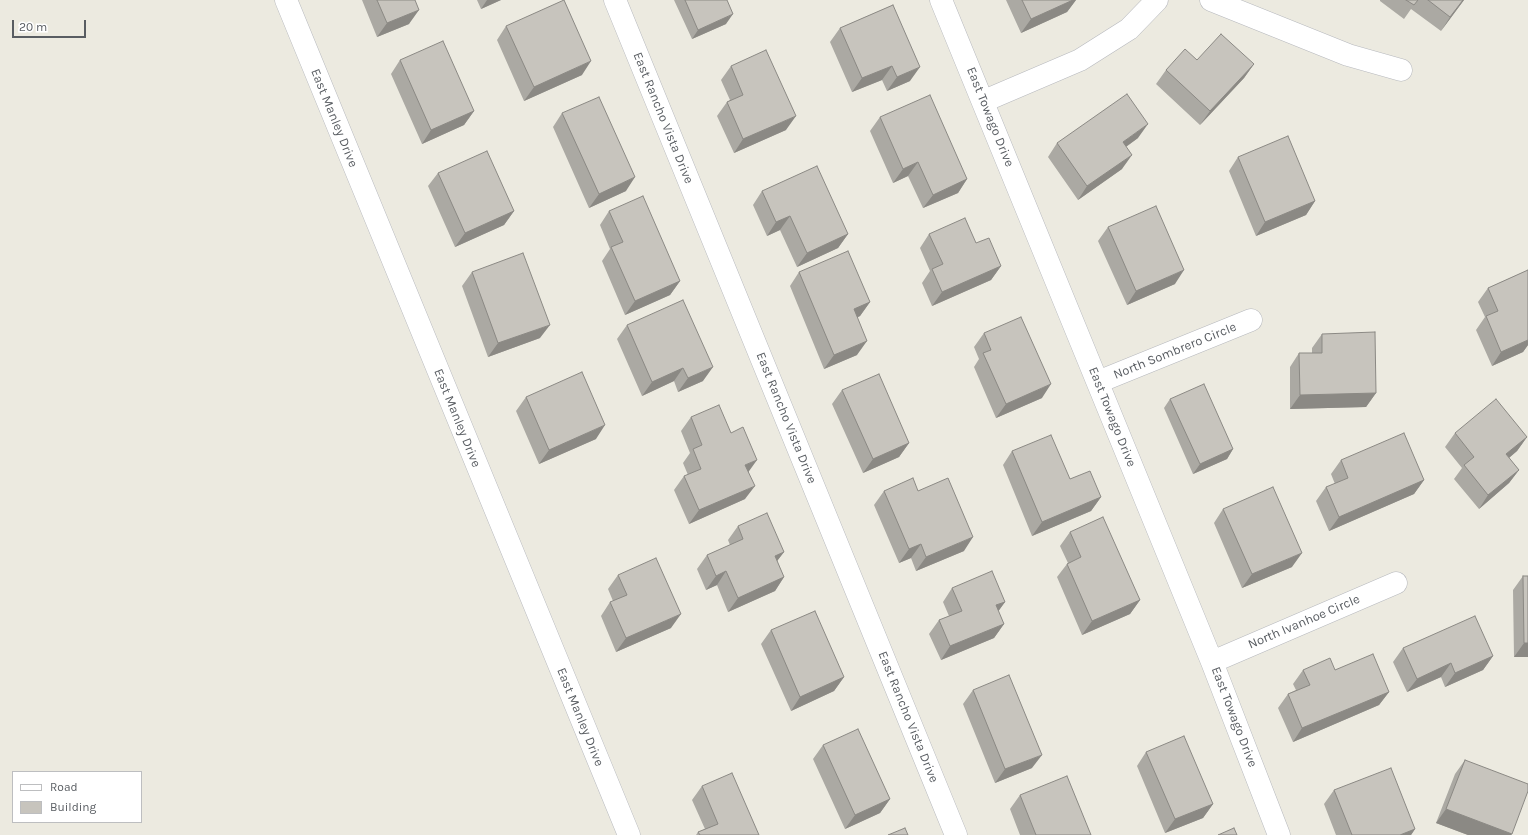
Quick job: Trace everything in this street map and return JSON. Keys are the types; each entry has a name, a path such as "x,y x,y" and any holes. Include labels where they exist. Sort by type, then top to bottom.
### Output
{"street":[{"name":"East Manley Drive","path":"286,0 629,835"},
{"name":"East Rancho Vista Drive","path":"615,0 956,835"},
{"name":"East Towago Drive","path":"941,0 984,101 1212,662 1279,835"},
{"path":"984,101 1080,60 1129,29 1158,0"},
{"path":"1211,0 1348,55 1401,70"},
{"name":"North Sombrero Circle","path":"1098,382 1251,320"},
{"name":"North Ivanhoe Circle","path":"1212,662 1396,583"}],"building":[{"path":"377,0 415,0 419,10 387,23"},
{"path":"564,0 591,61 534,87 506,26"},
{"path":"685,0 727,0 733,14 698,30"},
{"path":"1022,0 1073,0 1031,19"},
{"path":"1406,0 1418,0 1414,5"},
{"path":"1428,0 1463,0 1450,17"},
{"path":"893,5 920,67 897,77 892,66 862,78 840,28"},
{"path":"1221,34 1254,64 1210,111 1166,70 1185,49 1197,60"},
{"path":"443,41 474,111 431,130 400,60"},
{"path":"766,50 796,116 743,139 727,102 743,95 731,66"},
{"path":"1127,94 1148,124 1123,142 1132,155 1087,186 1057,143"},
{"path":"930,95 967,179 933,195 918,162 903,169 880,117"},
{"path":"599,97 635,177 599,194 562,113"},
{"path":"1288,136 1315,201 1265,222 1238,157"},
{"path":"487,151 514,211 465,233 438,173"},
{"path":"817,166 848,234 807,253 790,216 776,222 762,191"},
{"path":"643,196 680,281 635,301 611,247 623,242 609,211"},
{"path":"1156,206 1184,270 1136,291 1108,227"},
{"path":"965,218 976,243 989,238 1001,266 942,292 932,269 943,264 929,234"},
{"path":"848,251 870,302 854,309 867,341 834,355 799,272"},
{"path":"523,253 550,325 498,343 472,272"},
{"path":"1528,270 1528,340 1501,352 1486,316 1498,311 1488,288"},
{"path":"683,300 713,367 688,378 683,368 652,382 627,325"},
{"path":"1021,317 1051,384 1006,404 983,353 991,350 984,333"},
{"path":"1375,332 1376,393 1300,395 1299,353 1322,353 1322,334"},
{"path":"582,372 605,425 549,450 526,397"},
{"path":"879,374 909,443 873,459 842,390"},
{"path":"1204,384 1233,449 1200,464 1170,399"},
{"path":"1496,399 1527,437 1506,454 1519,470 1488,495 1464,465 1474,457 1455,433"},
{"path":"719,405 731,433 743,427 757,460 745,465 755,486 699,510 684,476 701,469 693,449 702,445 691,417"},
{"path":"1404,433 1424,480 1339,517 1326,487 1348,478 1341,460"},
{"path":"1051,435 1070,479 1090,471 1101,497 1042,522 1012,451"},
{"path":"913,478 918,491 948,478 973,537 926,557 921,544 909,549 884,491"},
{"path":"1273,487 1302,553 1252,574 1223,509"},
{"path":"767,513 784,552 775,556 784,577 738,598 726,571 716,576 707,555 743,539 738,526"},
{"path":"1103,517 1140,600 1092,621 1067,564 1081,557 1070,532"},
{"path":"656,558 681,614 626,638 610,602 627,595 618,575"},
{"path":"992,571 1005,602 996,605 1004,624 950,646 939,620 962,611 952,588"},
{"path":"1523,576 1528,576 1528,643 1524,643"},
{"path":"815,611 844,677 800,697 771,630"},
{"path":"1475,616 1493,656 1455,673 1451,663 1417,679 1403,648"},
{"path":"1373,654 1389,692 1302,728 1288,694 1310,685 1303,670 1330,658 1335,670"},
{"path":"1009,675 1042,755 1005,769 973,690"},
{"path":"858,729 890,799 855,815 823,745"},
{"path":"1184,736 1213,804 1175,819 1146,752"},
{"path":"1465,760 1528,784 1528,791 1512,834 1446,809"},
{"path":"1391,768 1415,829 1400,835 1352,835 1334,790"},
{"path":"732,773 759,835 700,835 698,832 718,824 702,786"},
{"path":"1067,776 1091,835 1036,835 1020,795"},
{"path":"905,828 908,835 888,835"},
{"path":"1234,828 1237,835 1218,835"}]}
